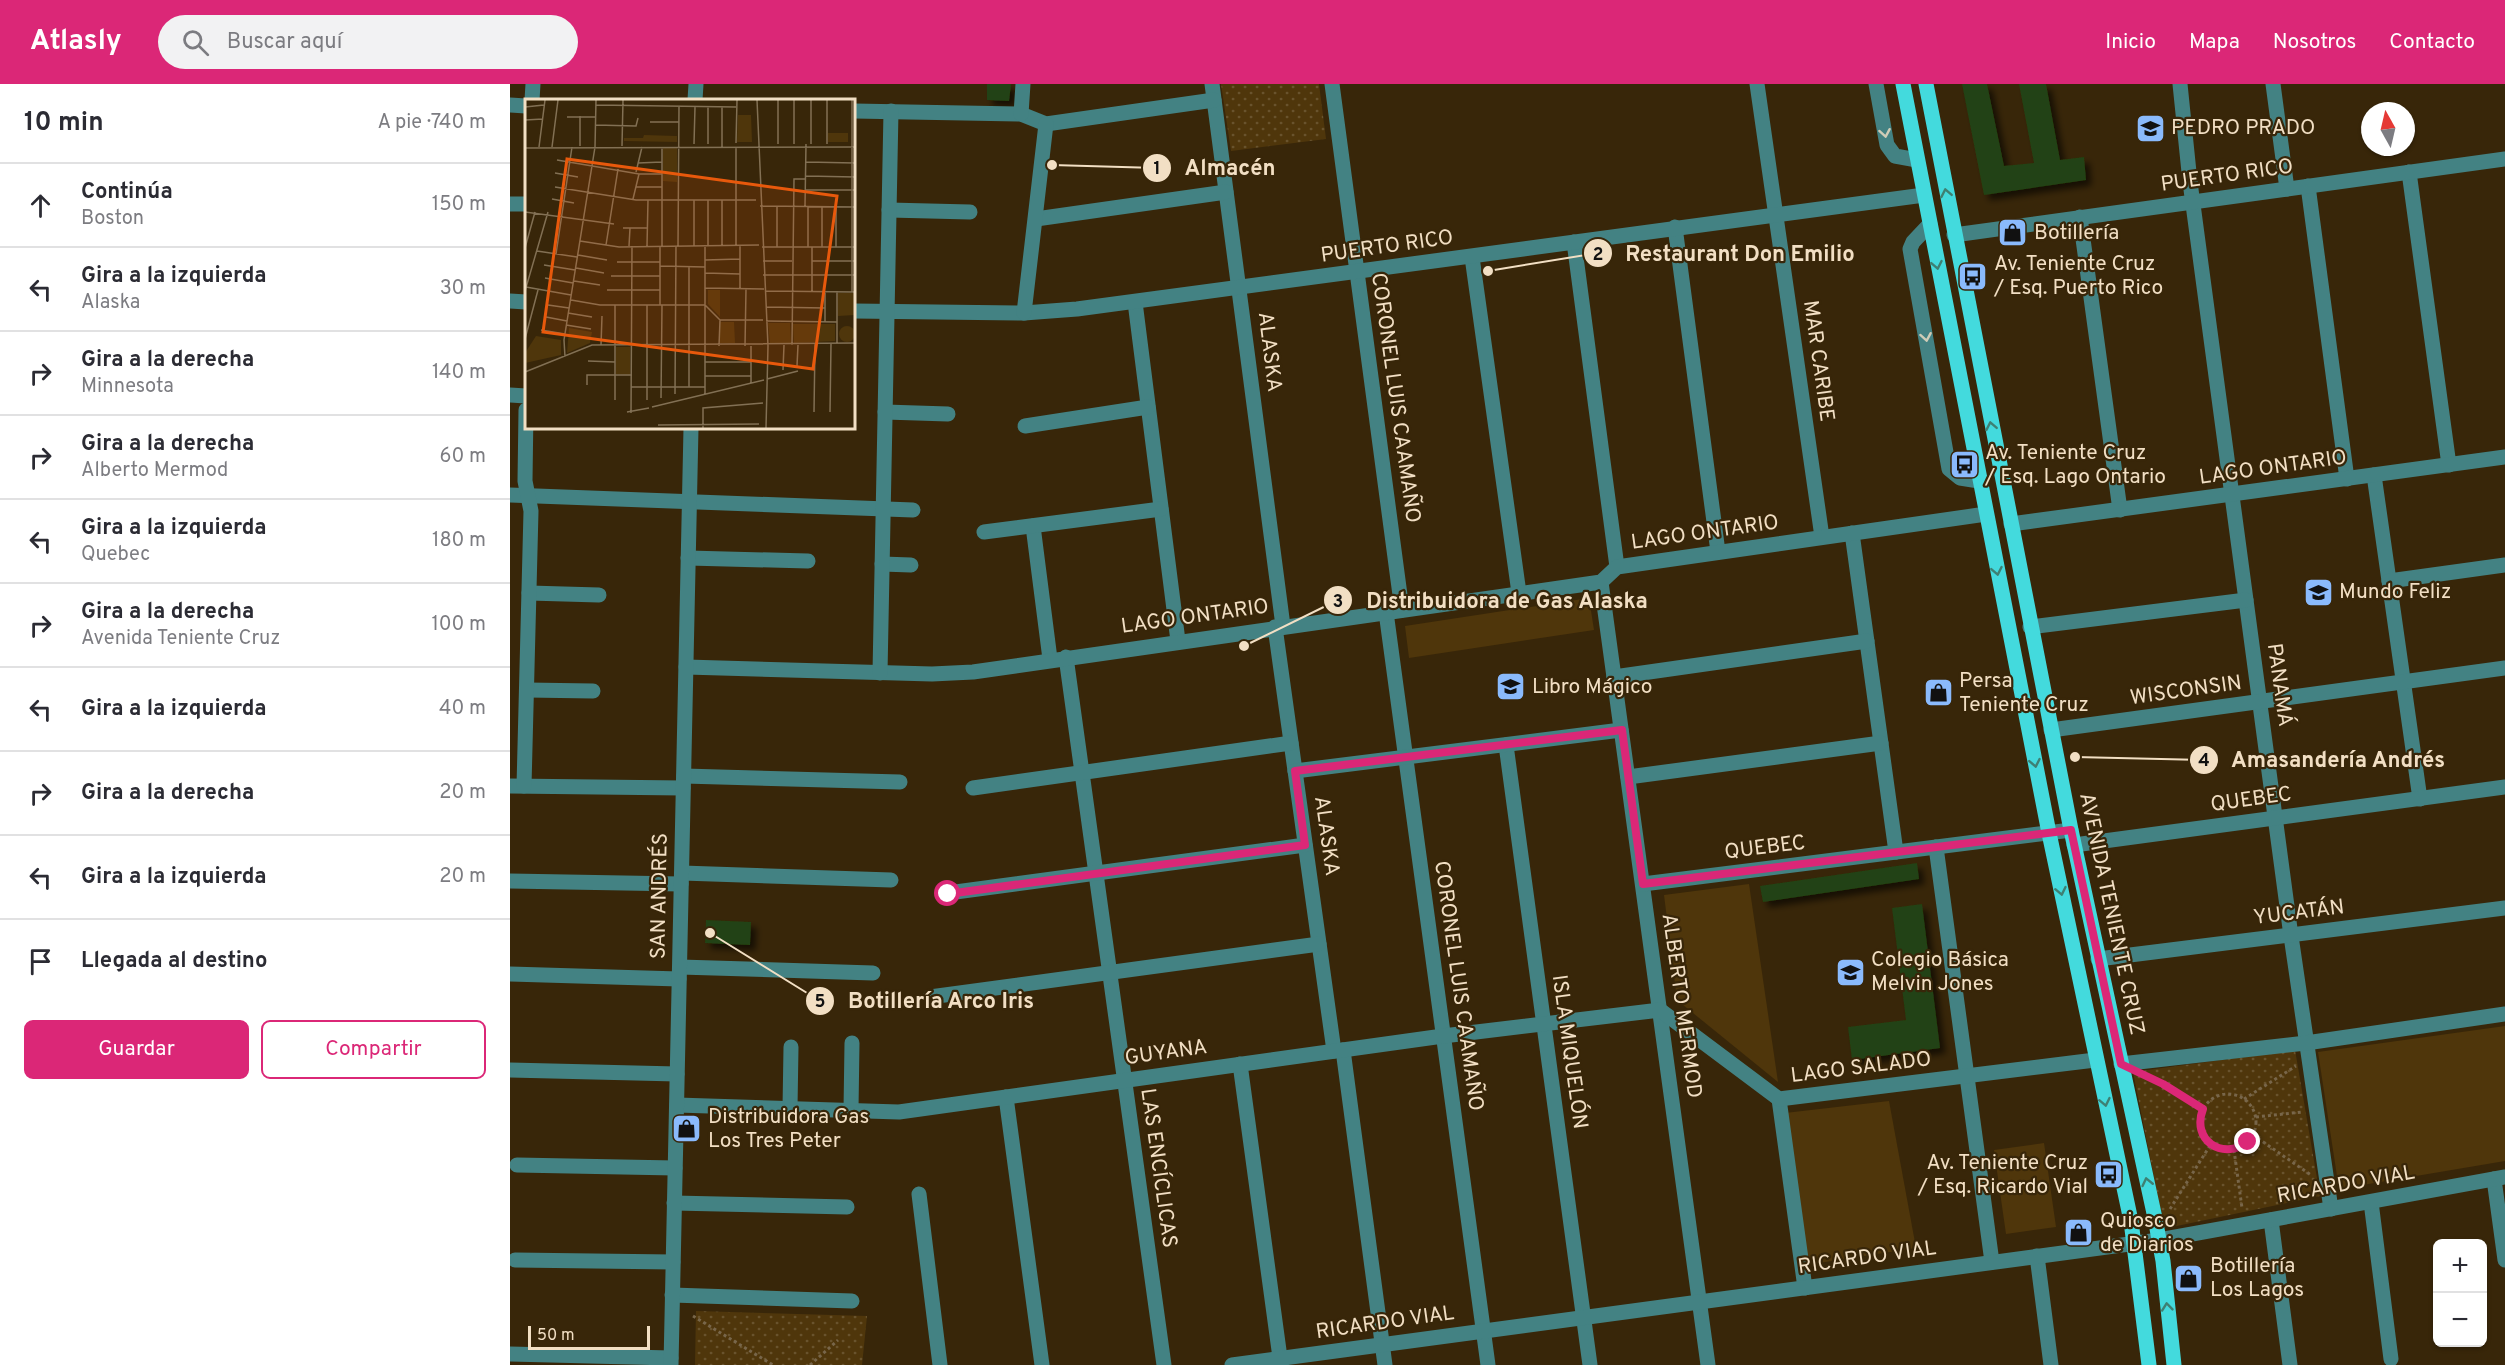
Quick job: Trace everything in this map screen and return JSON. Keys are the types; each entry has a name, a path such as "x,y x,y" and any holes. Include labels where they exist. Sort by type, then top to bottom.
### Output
{"main road":[{"name":"AVENIDA TENIENTE CRUZ","path":"1903,84 2049,833 2135,1243 2149,1365"},
{"name":"AVENIDA TENIENTE CRUZ","path":"1926,84 2072,837 2159,1240 2174,1365"}],"street":[{"path":"695,99 696,84"},
{"path":"1021,114 1023,84"},
{"name":"CORONEL LUIS CAAMAÑO","path":"1332,84 1402,610"},
{"name":"MAR CARIBE","path":"1757,84 1822,537"},
{"path":"1876,84 1887,145 1895,156 1917,160"},
{"name":"PANAMÁ","path":"2180,84 2193,202 2275,818 2331,1209"},
{"path":"2273,84 2287,189"},
{"path":"855,111 1021,114 1046,124 1213,92"},
{"name":"ALASKA","path":"1213,92 1239,288 1291,743 1319,944 1338,1051 1385,1365"},
{"path":"510,105 525,106"},
{"path":"880,673 891,111"},
{"path":"1024,313 1046,124"},
{"name":"PUERTO RICO","path":"1954,235 2505,159"},
{"path":"2409,172 2449,465"},
{"path":"2308,186 2347,479"},
{"path":"1036,219 1226,192"},
{"name":"PUERTO RICO","path":"855,311 1024,313 1135,302 1924,195"},
{"path":"889,210 970,213"},
{"path":"2080,217 2120,510"},
{"path":"1929,224 1913,242 1910,249 1949,469 1960,478 1979,481"},
{"path":"1675,228 1718,552"},
{"path":"1574,242 1617,567"},
{"path":"1472,256 1519,594"},
{"path":"510,301 525,302"},
{"path":"1135,302 1178,641"},
{"path":"510,395 525,396"},
{"path":"1025,426 1148,407"},
{"path":"885,412 948,414"},
{"path":"526,429 525,481 531,511 527,690 517,786 684,782 900,782"},
{"name":"SAN ANDRÉS","path":"671,1362 691,429"},
{"name":"LAGO ONTARIO","path":"2011,524 2505,457"},
{"path":"2374,475 2420,799"},
{"path":"510,495 913,510"},
{"path":"984,532 1161,509"},
{"name":"LAGO ONTARIO","path":"686,667 952,674 1601,582 1617,567 1986,514"},
{"path":"1033,526 1050,659"},
{"path":"1852,533 1896,852"},
{"path":"688,558 808,561"},
{"path":"882,564 911,565"},
{"path":"2389,581 2505,565"},
{"name":"ALBERTO MERMOD","path":"1601,582 1708,1365"},
{"path":"529,593 599,595"},
{"path":"2030,627 2246,600"},
{"name":"CORONEL LUIS CAAMAÑO","path":"1386,612 1488,1365"},
{"path":"1614,677 1867,640"},
{"name":"LAS ENCÍCLICAS","path":"1066,657 1164,1365"},
{"name":"WISCONSIN","path":"2051,730 2505,668"},
{"path":"527,690 593,691"},
{"path":"1295,771 1622,730"},
{"path":"973,788 1291,743"},
{"path":"1628,777 1881,743"},
{"name":"ISLA MIQUELÓN","path":"1506,745 1590,1365"},
{"name":"QUEBEC","path":"1643,884 2049,833 2072,837 2275,818 2505,787"},
{"path":"948,894 1305,845"},
{"path":"1936,847 1992,1262"},
{"path":"510,881 891,879"},
{"name":"YUCATÁN","path":"2098,959 2505,908"},
{"path":"930,996 1319,944"},
{"path":"510,974 873,973"},
{"name":"GUYANA","path":"677,1105 899,1112 1443,1036 1660,1010"},
{"name":"LAGO SALADO","path":"1660,1010 1779,1100 2095,1060"},
{"path":"2121,1064 2306,1043 2505,1014"},
{"path":"851,1110 852,1044"},
{"path":"790,1108 791,1047"},
{"path":"1240,1064 1281,1362"},
{"path":"510,1070 677,1074"},
{"path":"1006,1097 1042,1365"},
{"path":"1779,1100 1805,1288"},
{"path":"517,1165 675,1168"},
{"path":"2500,1178 2505,1260"},
{"name":"RICARDO VIAL","path":"1232,1365 1281,1362 1382,1345 1583,1317 2159,1240 2500,1178"},
{"path":"919,1194 940,1365"},
{"path":"2371,1202 2391,1359"},
{"path":"674,1203 847,1207"},
{"path":"2271,1220 2290,1365"},
{"path":"2037,1256 2052,1365"},
{"path":"515,1260 673,1262"},
{"path":"672,1295 852,1302"},
{"path":"510,1354 671,1362"}],"path":[{"path":"2244,1099 2309,1058"},
{"path":"2121,1064 2163,1084 2203,1109"},
{"path":"2226,1094 2244,1099 2256,1117 2253,1135 2248,1142 2234,1150 2218,1148 2211,1144 2200,1128 2203,1109 2217,1096 2226,1094"},
{"path":"2256,1117 2316,1110"},
{"path":"2253,1135 2327,1185"},
{"path":"2165,1216 2211,1144"},
{"path":"2234,1150 2242,1208"},
{"path":"693,1317 773,1365"},
{"path":"810,1365 838,1340"}],"shaded area":[{"path":"1221,84 1319,84 1326,139 1231,151"},
{"path":"1589,598 1594,630 1409,658 1405,626"},
{"path":"1749,884 1778,1082 1677,1000 1664,895"},
{"path":"2505,1026 2505,1161 2339,1189 2318,1052"},
{"path":"2295,1050 2320,1196 2167,1228 2160,1207 2133,1072"},
{"path":"1889,1101 1916,1248 1806,1265 1785,1113"},
{"path":"2044,1143 2056,1227 2006,1234 1994,1150"},
{"path":"696,1311 867,1316 862,1365 695,1365"}],"building":[{"path":"987,84 1011,84 1009,101 987,100"},
{"path":"1962,84 1987,84 2004,166 2034,163 2019,84 2046,84 2060,160 2084,157 2086,180 1984,195"},
{"path":"1917,863 1919,879 1763,902 1760,886"},
{"path":"1922,904 1940,1048 1852,1060 1848,1027 1906,1020 1892,908"},
{"path":"706,920 751,922 750,945 705,943"}],"place":[{"name":"PEDRO PRADO","path":"2150,128"},
{"name":"Almacén","path":"1052,165"},
{"name":"Botillería","path":"2013,233"},
{"name":"Restaurant Don Emilio","path":"1488,271"},
{"name":"Av. Teniente Cruz / Esq. Puerto Rico","path":"1973,276"},
{"name":"Av. Teniente Cruz / Esq. Lago Ontario","path":"1964,465"},
{"name":"Mundo Feliz","path":"2318,592"},
{"name":"Distribuidora de Gas Alaska","path":"1244,646"},
{"name":"Libro Mágico","path":"1511,687"},
{"name":"Persa Teniente Cruz","path":"1938,693"},
{"name":"Amasandería Andrés","path":"2075,757"},
{"name":"Botillería Arco Iris","path":"710,933"},
{"name":"Colegio Básica Melvin Jones","path":"1850,972"},
{"name":"Distribuidora Gas Los Tres Peter","path":"687,1129"},
{"name":"Av. Teniente Cruz / Esq. Ricardo Vial","path":"2109,1175"},
{"name":"Quiosco de Diarios","path":"2079,1233"},
{"name":"Botillería Los Lagos","path":"2189,1278"}],"route":[{"path":"948,894 1305,845 1295,771 1622,730 1643,884 2071,830 2121,1064 2163,1084 2203,1109 2200,1128 2211,1144 2218,1148 2234,1150 2248,1142"}]}
